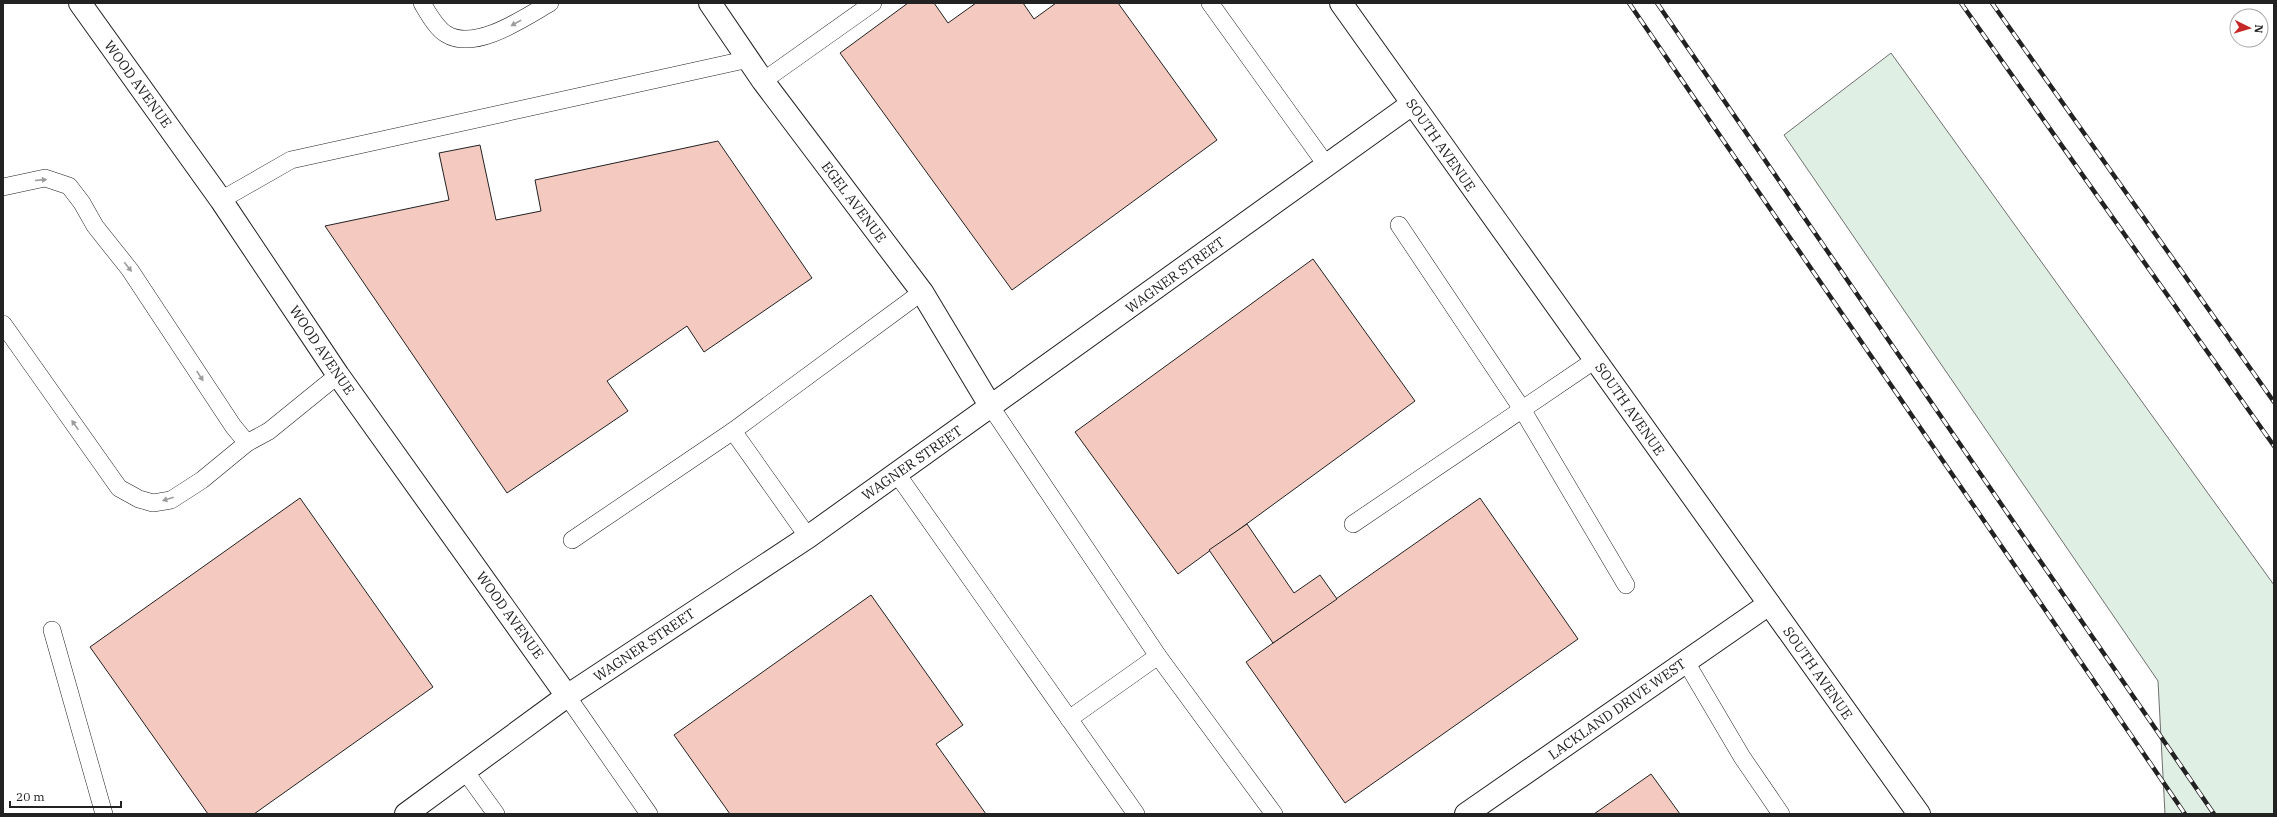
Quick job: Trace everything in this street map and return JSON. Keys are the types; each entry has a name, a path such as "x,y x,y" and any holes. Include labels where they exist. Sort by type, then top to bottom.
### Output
{"street":[{"name":"WOOD AVENUE","path":"80,3 221,200 338,375 568,696"},
{"name":"EGEL AVENUE","path":"710,3 763,81 922,292 991,407"},
{"name":"SOUTH AVENUE","path":"1341,3 1919,814"},
{"name":"WAGNER STREET","path":"406,814 568,696 808,537 1412,104"},
{"name":"LACKLAND DRIVE WEST","path":"1466,814 1769,604"}],"lane":[{"path":"422,3 445,34 460,41 484,36 511,26 550,3"},
{"path":"763,81 874,3"},
{"path":"1210,3 1327,166"},
{"path":"221,200 291,160 749,60"},
{"path":"3,187 45,178 69,186 82,203 95,226 130,270 233,426 247,443"},
{"path":"1399,225 1522,409 1626,585"},
{"path":"572,540 733,431 922,292"},
{"path":"3,324 119,488 139,499 153,503 171,500 202,480 247,443 269,431 338,375"},
{"path":"1353,524 1595,360"},
{"path":"991,407 1158,656 1274,814"},
{"path":"733,431 808,537"},
{"path":"896,474 1136,814"},
{"path":"52,630 104,814"},
{"path":"1069,719 1158,656"},
{"path":"1686,662 1742,757 1781,814"},
{"path":"568,696 649,814"},
{"path":"465,771 496,814"}],"green space":[{"path":"1891,53 2274,585 2274,814 2165,814 2158,681 1784,135"}],"building":[{"path":"908,3 934,3 948,23 976,3 1023,3 1034,19 1056,3 1118,3 1217,140 1012,290 840,53"},
{"path":"718,141 812,278 704,352 687,326 607,381 628,411 507,493 325,226 449,200 439,153 480,145 496,220 541,211 535,180"},
{"path":"1313,259 1415,401 1178,574 1075,432"},
{"path":"300,498 433,687 254,814 208,814 90,647"},
{"path":"1480,498 1578,639 1345,803 1246,662"},
{"path":"1247,524 1294,593 1320,575 1337,599 1273,643 1209,550"},
{"path":"871,595 963,725 936,744 986,814 730,814 674,735"},
{"path":"1651,774 1680,814 1594,814"}],"railway":[{"path":"1629,3 2185,814"},
{"path":"1657,3 2214,814"},
{"path":"1961,3 2274,446"},
{"path":"1992,3 2274,402"}]}
